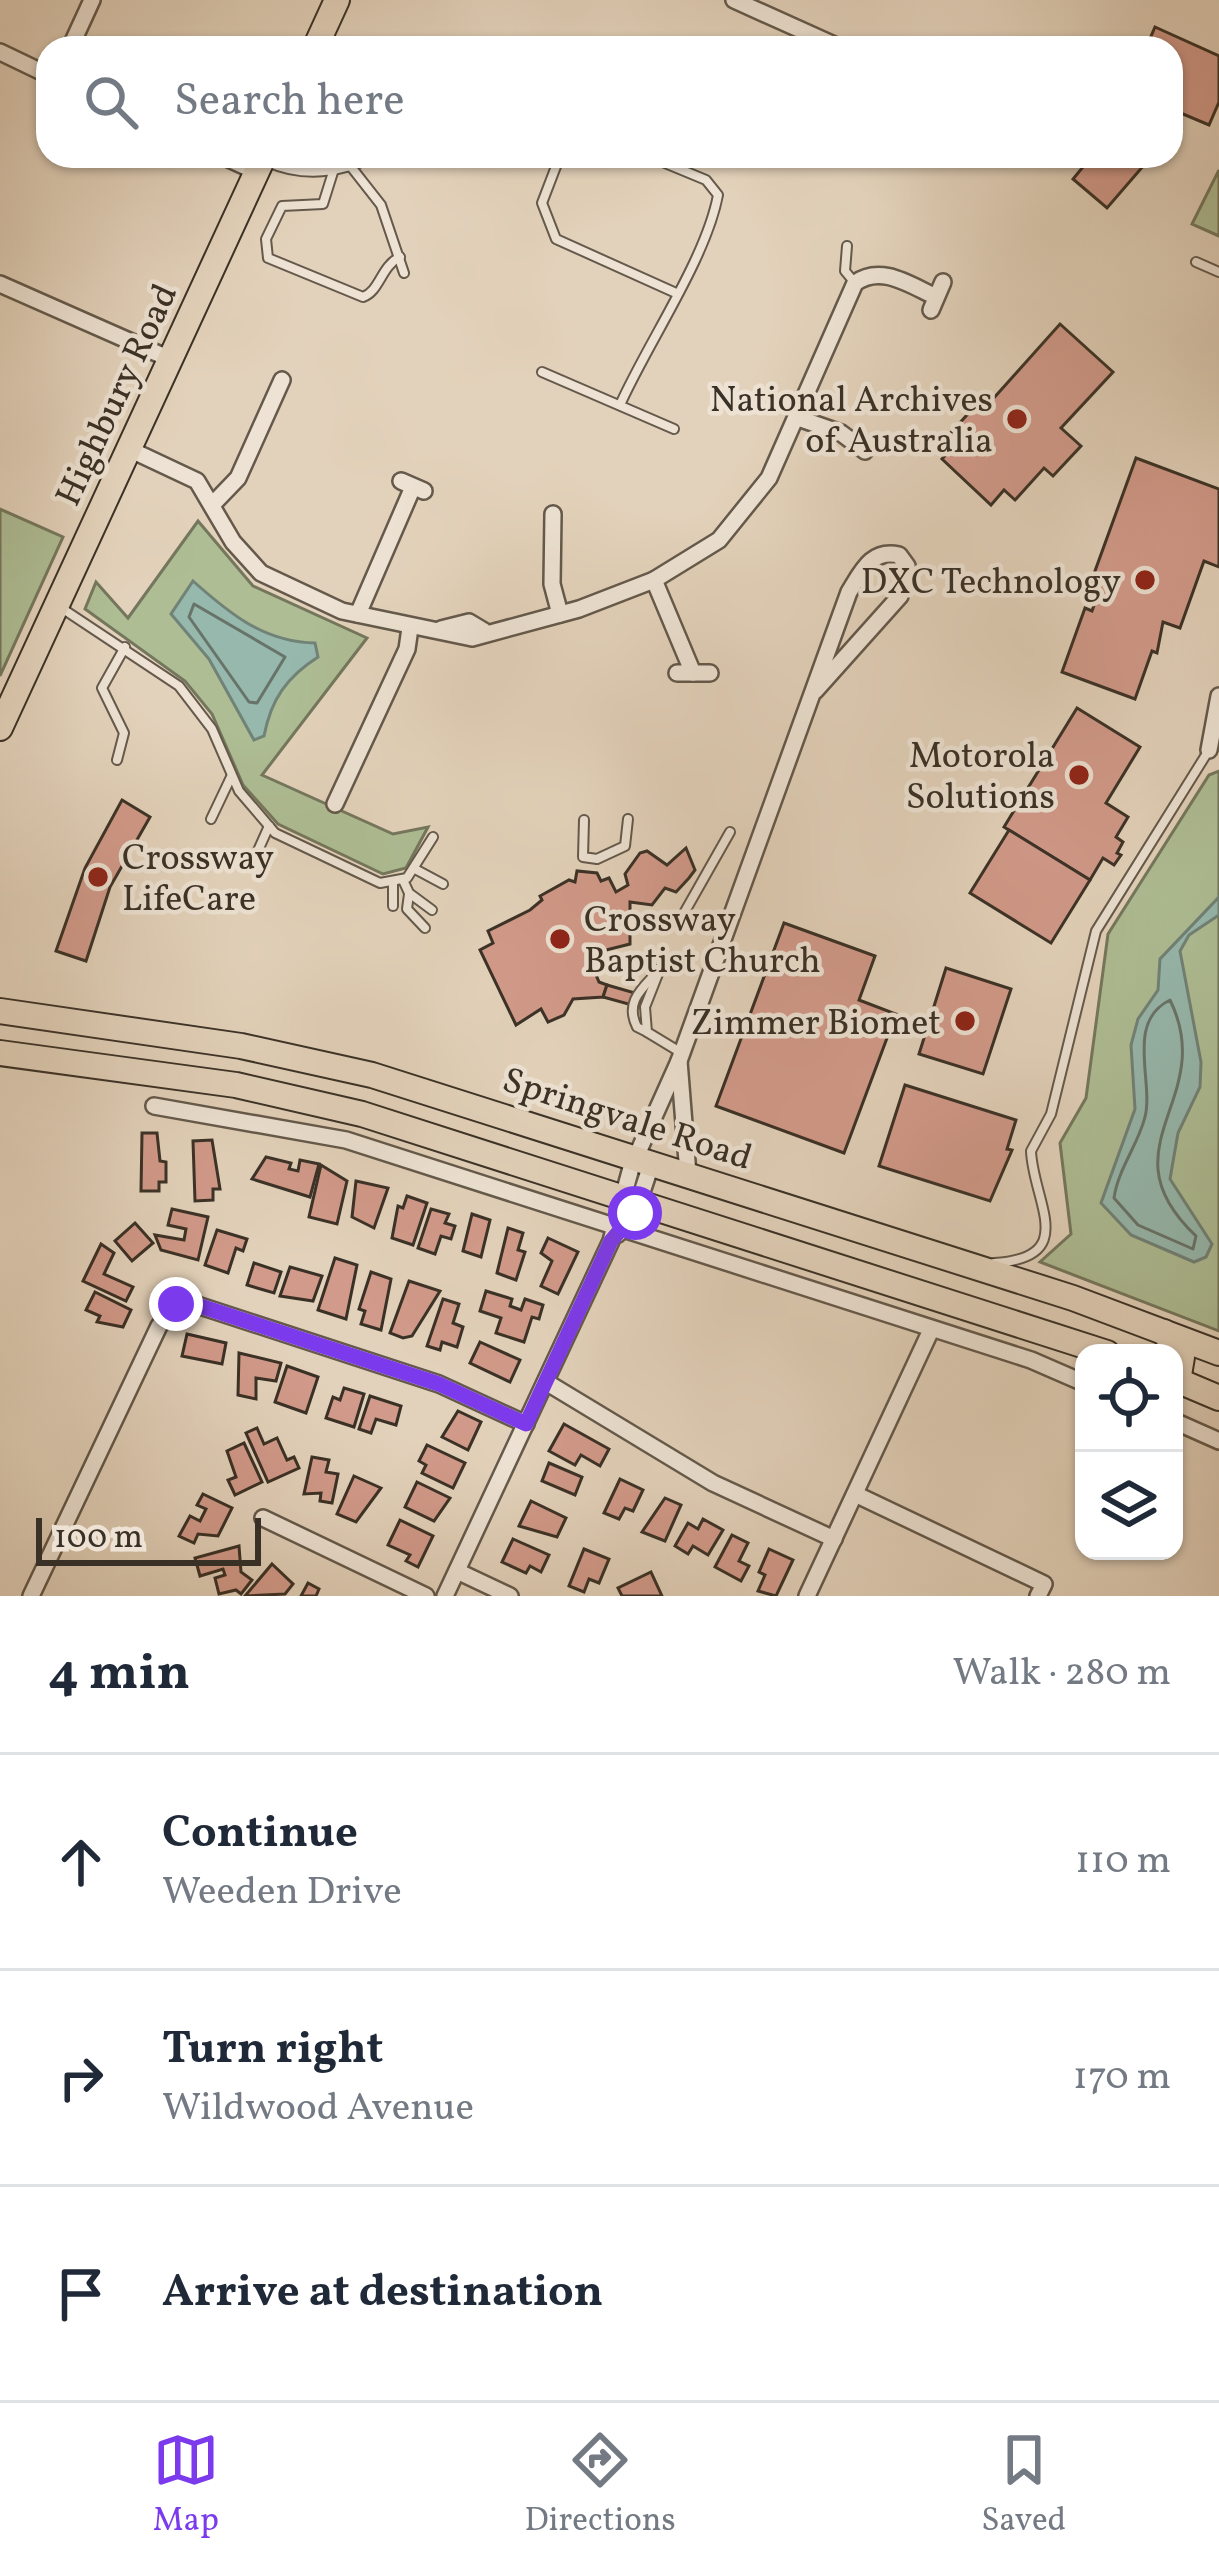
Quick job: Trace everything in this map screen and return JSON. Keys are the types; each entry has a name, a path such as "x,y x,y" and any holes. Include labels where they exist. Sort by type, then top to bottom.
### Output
{"main road":[{"path":"320,36 337,0"},
{"name":"Highbury Road","path":"0,728 259,168"},
{"name":"Springvale Road","path":"0,1011 316,1060 969,1264 1219,1353"},
{"path":"0,1053 309,1101 1079,1344"},
{"path":"1163,1330 1173,1344"},
{"path":"1183,1383 1219,1398"}],"street":[{"path":"76,36 92,0"},
{"path":"734,0 814,36"},
{"path":"0,52 36,69"},
{"path":"130,449 197,481 233,542 261,573 305,597 410,628 441,629 458,638 560,614 654,580 719,539 769,478 861,278 882,274 937,296"},
{"path":"0,284 170,359"},
{"path":"213,504 238,478 282,380"},
{"path":"798,418 842,433 865,451"},
{"path":"358,614 413,486"},
{"path":"553,514 552,584 560,614"},
{"path":"445,1596 630,1199 849,592 867,562 881,554 899,555 907,566 900,596 815,691"},
{"path":"654,580 693,673"},
{"path":"335,804 407,649 410,628"},
{"path":"1209,750 1219,696"},
{"path":"680,1057 688,1174"},
{"path":"154,1106 346,1140 615,1234 931,1330 1075,1380"},
{"path":"31,1596 158,1325 176,1304 194,1304 439,1384 526,1424"},
{"path":"807,1596 931,1330"},
{"path":"546,1382 702,1477 833,1539"},
{"path":"1183,1425 1219,1441"},
{"path":"855,1494 1044,1584 1038,1596"},
{"path":"263,1518 426,1596"},
{"path":"457,1570 510,1596"}],"lane":[{"path":"277,168 352,168 381,205 404,273"},
{"path":"555,168 542,203 556,239 676,293"},
{"path":"620,404 636,368 657,340 718,195 706,180 677,168"},
{"path":"334,169 323,204 295,201 282,206 266,239 268,258 362,297 372,292 386,266 400,257"},
{"path":"847,246 845,271 861,278"},
{"path":"1196,262 1219,272"},
{"path":"542,372 674,429"},
{"path":"57,605 179,686 212,729 232,776 268,826 380,883 398,881 415,869 433,836"},
{"path":"117,760 124,733 102,688 124,647"},
{"path":"969,1264 1033,1256 1046,1218 1030,1151 1051,1114 1096,931 1209,750"},
{"path":"211,819 232,776"},
{"path":"584,820 583,857 597,859 625,846 628,819"},
{"path":"256,855 268,826"},
{"path":"679,922 730,832"},
{"path":"415,869 443,884"},
{"path":"398,881 433,910"},
{"path":"393,906 398,881"},
{"path":"409,892 407,909 424,928"},
{"path":"661,969 646,1006 647,1032 680,1057"}],"green space":[{"path":"1219,170 1219,236 1192,224"},
{"path":"0,509 63,537 0,676"},
{"path":"198,521 253,586 367,638 262,775 393,834 428,827 406,868 383,874 278,824 243,785 212,714 185,681 85,609 96,582 128,618"},
{"path":"1219,771 1219,1331 1040,1262 1071,1234 1060,1143 1086,1098 1108,934 1209,775"}],"water":[{"path":"193,581 234,615 264,632 315,643 318,657 282,690 264,736 254,740 209,659 171,614"},
{"path":"1219,897 1219,915 1189,935 1180,951 1201,1062 1200,1087 1178,1133 1170,1179 1212,1244 1206,1257 1194,1262 1131,1235 1101,1203 1135,1109 1131,1045 1138,1019 1158,990 1160,959"}],"building":[{"path":"1155,27 1175,36 1151,36"},
{"path":"1183,40 1219,56 1219,102 1209,125 1183,114"},
{"path":"1082,168 1142,168 1107,208 1073,179"},
{"name":"National Archives of Australia","path":"1060,324 1113,372 1061,428 1081,446 1053,476 1044,468 1015,500 1004,490 991,505 942,459 954,446 946,438 977,404 983,410"},
{"name":"DXC Technology","path":"1136,458 1219,489 1219,567 1204,561 1180,628 1163,622 1157,653 1152,651 1135,699 1062,672 1085,608 1092,611 1097,597 1087,593"},
{"name":"Motorola Solutions","path":"1077,708 1140,747 1106,803 1128,817 1116,837 1123,842 1117,853 1121,855 1114,865 1103,858 1090,880 1004,827"},
{"name":"Crossway LifeCare","path":"122,800 150,817 110,887 86,961 56,951 85,868"},
{"path":"1009,830 1090,880 1051,943 970,893"},
{"name":"Crossway Baptist Church","path":"686,848 695,870 689,878 676,892 665,888 652,905 630,902 630,944 602,951 594,970 599,982 607,985 603,997 573,999 564,1015 548,1022 541,1009 516,1025 480,950 493,943 488,931 530,910 542,900 540,896 569,880 575,882 577,871 597,873 601,881 609,878 616,892 628,885 625,874 640,853 647,851 667,865"},
{"path":"784,923 875,956 859,1000 896,1014 844,1153 716,1106"},
{"name":"Zimmer Biomet","path":"946,968 1011,989 983,1074 919,1054"},
{"path":"607,985 642,995 639,1007 603,997"},
{"path":"905,1085 1016,1120 1007,1149 1012,1150 990,1201 879,1166"},
{"path":"142,1133 157,1133 160,1161 166,1162 166,1182 159,1182 159,1191 141,1191"},
{"path":"212,1140 220,1189 213,1189 213,1200 195,1201 193,1141"},
{"path":"266,1157 291,1163 289,1169 298,1171 300,1160 319,1164 310,1197 252,1179"},
{"path":"321,1165 347,1181 337,1224 309,1217"},
{"path":"356,1181 388,1188 374,1228 352,1217"},
{"path":"407,1196 427,1203 413,1245 392,1238 398,1206 403,1208"},
{"path":"172,1209 208,1217 198,1260 161,1250 155,1235 184,1240 186,1229 168,1225"},
{"path":"431,1209 449,1214 445,1223 455,1226 451,1239 441,1236 435,1254 418,1248"},
{"path":"472,1214 490,1220 481,1257 463,1251"},
{"path":"135,1223 153,1243 132,1261 115,1241"},
{"path":"508,1228 523,1233 518,1250 525,1252 516,1280 497,1273"},
{"path":"217,1230 247,1239 243,1251 236,1248 228,1273 205,1265"},
{"path":"548,1238 578,1252 558,1294 541,1286 552,1261 541,1253"},
{"path":"101,1244 114,1253 104,1274 133,1287 126,1301 83,1281"},
{"path":"335,1258 357,1265 346,1319 318,1310"},
{"path":"254,1263 281,1272 274,1293 247,1285"},
{"path":"290,1267 322,1276 313,1301 280,1296"},
{"path":"371,1272 391,1279 381,1330 361,1324 365,1311 359,1309"},
{"path":"409,1281 440,1291 412,1336 403,1338 390,1333"},
{"path":"486,1291 512,1299 510,1306 521,1310 525,1299 543,1305 539,1319 532,1317 524,1342 496,1333 501,1318 480,1311"},
{"path":"95,1292 131,1310 123,1327 97,1322 100,1316 86,1310"},
{"path":"443,1299 459,1304 453,1323 463,1327 457,1347 442,1342 440,1350 427,1346"},
{"path":"187,1334 226,1343 222,1364 182,1356"},
{"path":"480,1342 520,1360 510,1382 470,1363"},
{"path":"239,1353 281,1363 276,1381 256,1378 256,1399 238,1395"},
{"path":"287,1366 318,1377 306,1413 275,1402"},
{"path":"344,1388 364,1394 354,1427 326,1418 333,1397 340,1400"},
{"path":"370,1396 401,1406 396,1425 376,1419 371,1433 359,1429"},
{"path":"458,1411 481,1422 468,1450 442,1437"},
{"path":"564,1424 609,1449 600,1466 581,1455 575,1465 549,1451"},
{"path":"257,1428 264,1444 277,1438 287,1460 294,1457 299,1468 268,1482 246,1433"},
{"path":"244,1443 262,1482 235,1495 228,1480 236,1477 227,1451"},
{"path":"427,1445 465,1463 453,1488 422,1473 426,1465 419,1461"},
{"path":"312,1457 329,1460 326,1472 338,1474 332,1503 320,1501 321,1493 304,1494"},
{"path":"549,1463 582,1477 575,1495 542,1481"},
{"path":"354,1476 381,1488 356,1522 337,1514"},
{"path":"620,1479 643,1490 633,1511 625,1508 619,1519 604,1513"},
{"path":"417,1482 450,1498 434,1521 405,1507"},
{"path":"203,1494 232,1508 218,1536 198,1534 194,1543 179,1536 190,1516 200,1521 206,1509 197,1505"},
{"path":"665,1498 681,1505 665,1541 642,1532"},
{"path":"531,1501 566,1518 557,1537 519,1526"},
{"path":"703,1519 723,1530 708,1555 693,1546 688,1554 675,1546 688,1523 698,1529"},
{"path":"400,1520 433,1536 418,1567 406,1561 410,1555 388,1545"},
{"path":"732,1535 748,1543 739,1561 749,1566 741,1581 715,1567"},
{"path":"513,1539 549,1555 541,1572 530,1566 526,1573 502,1562"},
{"path":"239,1546 241,1572 252,1580 241,1594 236,1590 219,1594 215,1578 225,1575 223,1569 200,1576 195,1558"},
{"path":"584,1549 609,1559 599,1583 589,1579 584,1592 569,1586"},
{"path":"769,1549 793,1560 776,1596 758,1591 765,1575 759,1572"},
{"path":"272,1564 293,1584 285,1594 245,1596"},
{"path":"651,1572 662,1596 622,1596 618,1588"},
{"path":"308,1583 319,1589 316,1596 301,1596"}],"place":[{"name":"National Archives of Australia","path":"1017,419"},
{"name":"DXC Technology","path":"1145,580"},
{"name":"Motorola Solutions","path":"1079,775"},
{"name":"Crossway LifeCare","path":"98,877"},
{"name":"Crossway Baptist Church","path":"560,939"},
{"name":"Zimmer Biomet","path":"965,1021"}],"route":[{"path":"176,1304 194,1304 439,1384 526,1424 611,1241 635,1213"}]}
